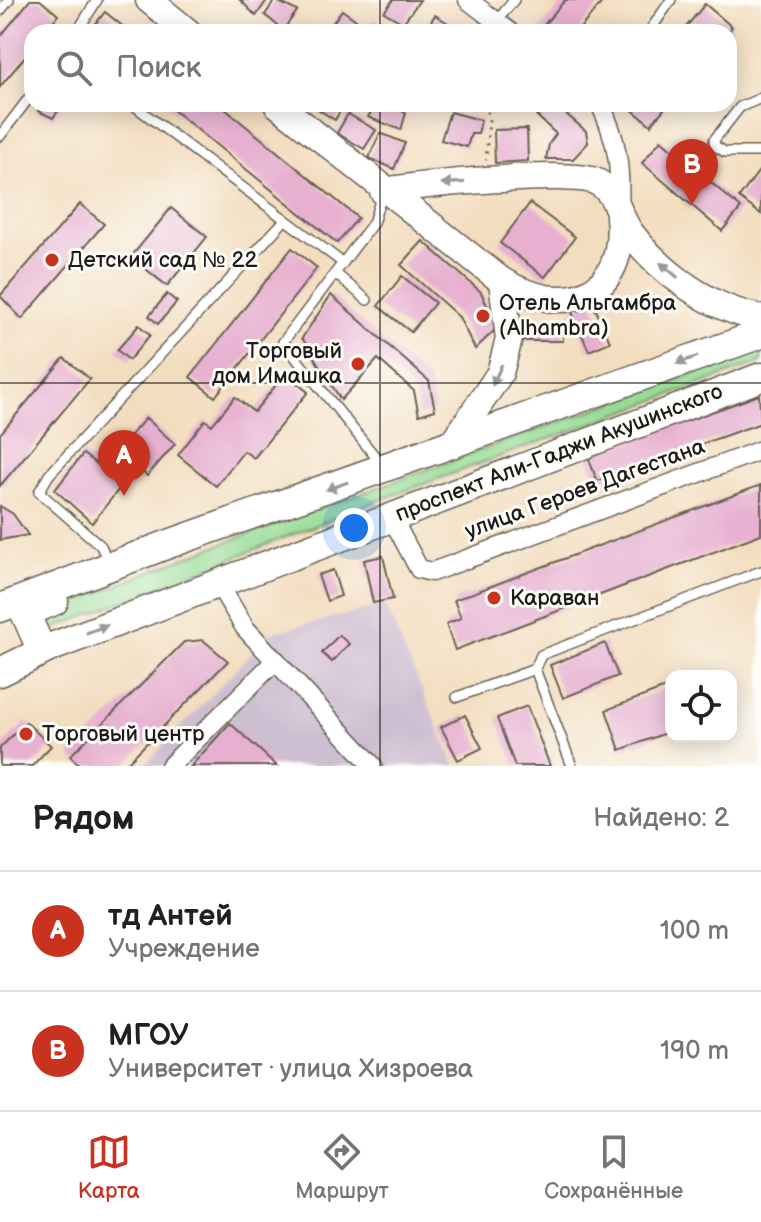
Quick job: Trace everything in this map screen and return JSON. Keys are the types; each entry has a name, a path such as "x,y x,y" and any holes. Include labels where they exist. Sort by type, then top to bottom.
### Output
{"main road":[{"path":"149,0 178,24"},
{"path":"287,112 383,191 502,281 546,300 562,301 589,294 613,268 620,240 619,216 610,191 592,180 485,181 383,191"},
{"path":"619,216 639,242 688,286 727,309 761,318"},
{"path":"452,445 500,373 509,339 502,281"},
{"name":"проспект Али-Гаджи Акушинского","path":"0,608 761,334"},
{"name":"проспект Али-Гаджи Акушинского","path":"0,672 42,651 391,516 759,380"},
{"path":"42,651 25,613 101,582 110,566"}],"street":[{"path":"468,0 499,24"},
{"path":"604,112 618,145 621,169 619,216"},
{"name":"улица Героев Дагестана","path":"391,516 419,569 426,572 761,450"},
{"path":"218,583 245,628 373,766"},
{"path":"0,592 46,591"},
{"path":"170,766 276,660"}],"lane":[{"path":"0,11 9,0"},
{"path":"82,24 97,0"},
{"path":"504,24 514,0"},
{"path":"654,24 671,0"},
{"path":"737,111 761,98"},
{"path":"0,136 24,104"},
{"path":"142,112 343,263"},
{"path":"736,112 714,140 715,146 725,152 761,152"},
{"path":"383,191 373,223 283,342 385,469"},
{"path":"110,566 101,546 39,492 49,475 284,221"},
{"path":"335,273 367,300"},
{"path":"572,766 535,669 541,655 761,571"},
{"path":"457,697 535,669"}],"path":[{"path":"485,181 487,112"}],"shaded area":[{"path":"385,605 455,766 144,766 270,633"}],"green space":[{"path":"761,349 761,362 385,498 53,629 45,629 39,617 188,556"}],"building":[{"path":"30,0 40,0 58,15 51,24 24,24 24,58 0,87 0,37"},
{"path":"240,0 267,0 256,16"},
{"path":"275,0 297,11 287,24 276,24 265,15"},
{"path":"393,0 420,0 403,23 384,12"},
{"path":"565,0 604,0 584,24 545,24"},
{"path":"705,4 728,24 689,24"},
{"path":"342,10 359,22 358,24 332,24"},
{"path":"105,12 120,24 95,24"},
{"path":"435,15 448,23 447,24 429,24"},
{"path":"40,112 57,112 53,118"},
{"path":"176,112 229,112 358,218 337,243"},
{"path":"322,112 340,112 335,120"},
{"path":"371,112 406,113 401,130 368,117"},
{"path":"450,112 481,120 478,134 471,134 467,147 441,140"},
{"path":"539,112 563,112 586,131 588,143 573,159 546,159 549,144 556,134 536,115"},
{"path":"635,112 662,112 651,125"},
{"path":"348,114 376,130 364,149 337,133"},
{"path":"527,129 528,161 495,163 494,130"},
{"path":"380,133 405,143 394,169 369,158"},
{"path":"661,140 741,208 722,231 642,163"},
{"path":"761,168 761,214 739,198"},
{"path":"530,203 575,237 545,277 500,243"},
{"name":"Детский сад № 22","path":"80,204 104,224 22,319 0,296"},
{"path":"171,208 207,237 167,286 131,257"},
{"path":"423,241 481,292 497,328 475,349 459,317 401,265"},
{"path":"292,248 317,268 215,397 190,377"},
{"path":"402,276 435,303 411,332 378,306"},
{"path":"167,294 177,302 158,324 149,316"},
{"path":"331,295 429,381 435,410 419,415 414,391 378,359 341,400 302,338"},
{"path":"592,301 610,342 589,351 571,310"},
{"path":"563,324 563,341 524,341 524,325"},
{"path":"139,325 150,335 129,360 117,350"},
{"path":"64,358 90,379 0,486 0,434"},
{"path":"285,374 308,392 254,458 244,451 216,486 178,455 205,420 212,425 235,397 254,412"},
{"path":"759,395 761,423 597,481 588,456"},
{"path":"146,418 175,444 147,476 118,449"},
{"path":"83,454 123,484 92,523 55,490"},
{"path":"761,485 761,534 455,650 446,624 461,618 454,600"},
{"path":"0,506 13,514 28,535 0,540"},
{"path":"383,556 393,599 373,603 364,560"},
{"path":"333,570 341,596 327,601 318,575"},
{"path":"339,635 349,644 332,662 322,653"},
{"path":"203,640 228,661 124,766 81,766 70,756 184,642"},
{"path":"605,643 618,676 563,698 550,665"},
{"path":"665,688 665,733 620,750 606,710"},
{"path":"527,706 550,766 515,766 497,718"},
{"path":"465,715 482,748 458,760 441,727"},
{"name":"Торговый центр","path":"26,722 51,746 32,766 0,766 0,748"},
{"path":"230,723 277,766 191,766"}],"place":[{"name":"МГОУ","path":"692,205"},
{"name":"Детский сад № 22","path":"52,260"},
{"name":"Отель Альгамбра (Alhambra)","path":"483,316"},
{"name":"Торговый дом Имашка","path":"358,364"},
{"name":"тд Антей","path":"124,496"},
{"name":"Караван","path":"494,598"},
{"name":"Торговый центр","path":"26,734"}]}
